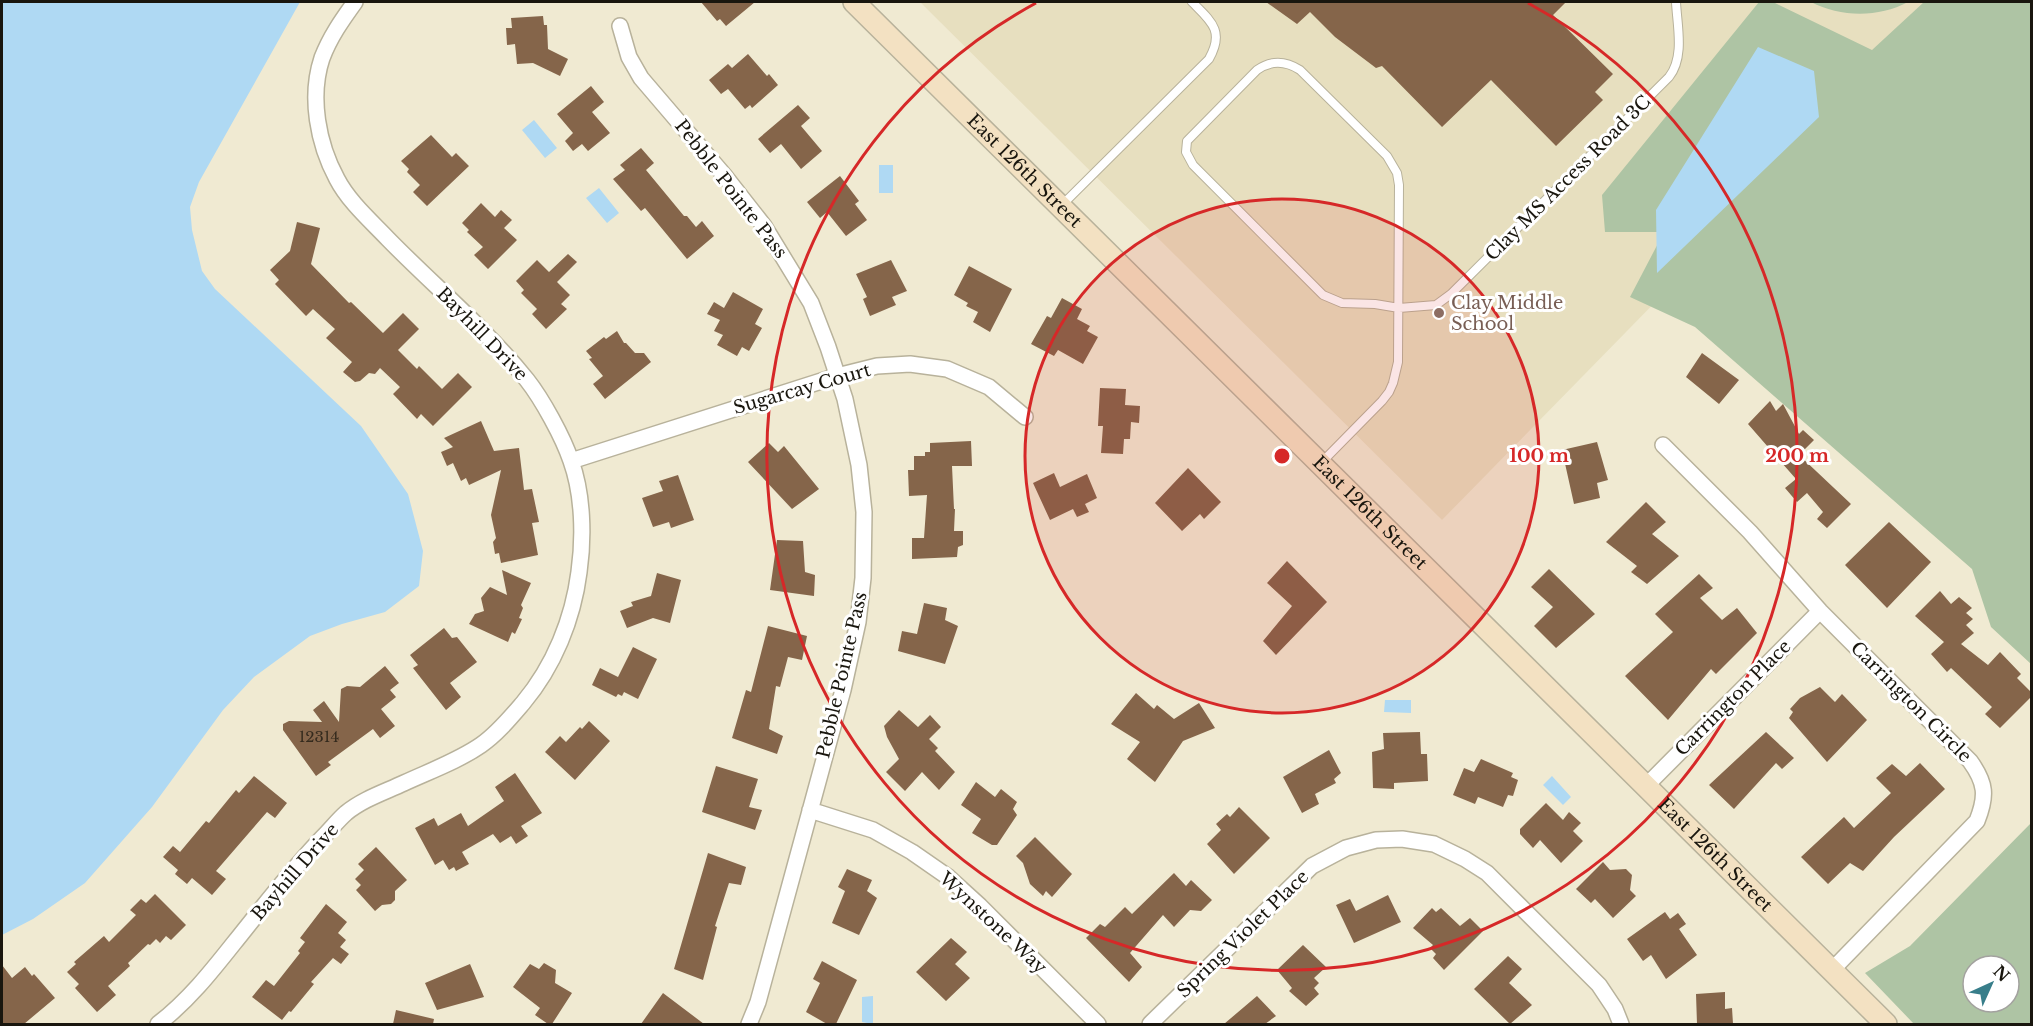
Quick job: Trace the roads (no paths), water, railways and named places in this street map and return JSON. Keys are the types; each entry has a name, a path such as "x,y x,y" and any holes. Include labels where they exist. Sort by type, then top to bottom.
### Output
{"street":[{"name":"Bayhill Drive","path":"158,1024 173,1013 207,978 296,865 347,813 367,800 482,745 524,702 543,677 568,623 577,591 581,560 581,519 571,461 550,416 528,381 489,338 363,213 338,181 324,147 318,125 316,97 322,58 336,28 355,2"},
{"name":"East 126th Street","path":"854,2 1886,1024"},
{"name":"Pebble Pointe Pass","path":"620,26 629,57 641,78 724,175 764,226 810,303 845,399 859,465 864,512 863,578 858,622 843,690 758,1002 749,1024"},
{"name":"Sugarcay Court","path":"571,461 837,376 877,366 910,364 947,369 989,387 1025,417"},
{"name":"Carrington Circle","path":"1663,446 1750,532 1820,611 1970,760 1979,773 1984,789 1983,806 1971,830 1832,970"},
{"name":"Carrington Place","path":"1646,786 1820,611"},
{"name":"Wynstone Way","path":"810,810 873,831 912,852 948,877 1098,1024"},
{"name":"Spring Violet Place","path":"1150,1024 1312,866 1346,848 1376,840 1402,839 1434,844 1487,873 1599,985 1615,1009 1621,1024"}],"lane":[{"path":"1061,206 1209,59 1215,50 1216,29 1192,2"},
{"name":"Clay MS Access Road 3C","path":"1399,308 1399,184 1392,164 1300,70 1278,62 1263,66 1187,141 1188,158 1323,295 1342,303 1399,308 1436,304 1443,301 1669,77 1678,57 1676,2"},
{"path":"1320,463 1389,392 1398,362 1399,308"}],"water":[{"path":"2,2 300,2 199,182 190,207 192,230 202,271 215,289 361,426 408,494 423,551 419,586 385,612 310,636 254,677 223,710 152,807 85,883 33,919 2,935"},
{"path":"1758,47 1814,71 1819,117 1657,273 1656,210"},
{"path":"534,120 557,148 545,158 522,130"},
{"path":"879,165 893,165 893,193 879,193"},
{"path":"599,188 619,213 607,223 586,198"},
{"path":"1385,700 1411,700 1411,713 1384,712"},
{"path":"1552,776 1571,797 1563,805 1543,785"},
{"path":"873,996 873,1024 862,1022 862,997"}],"place":[{"name":"Clay Middle School","path":"1439,313"}]}
